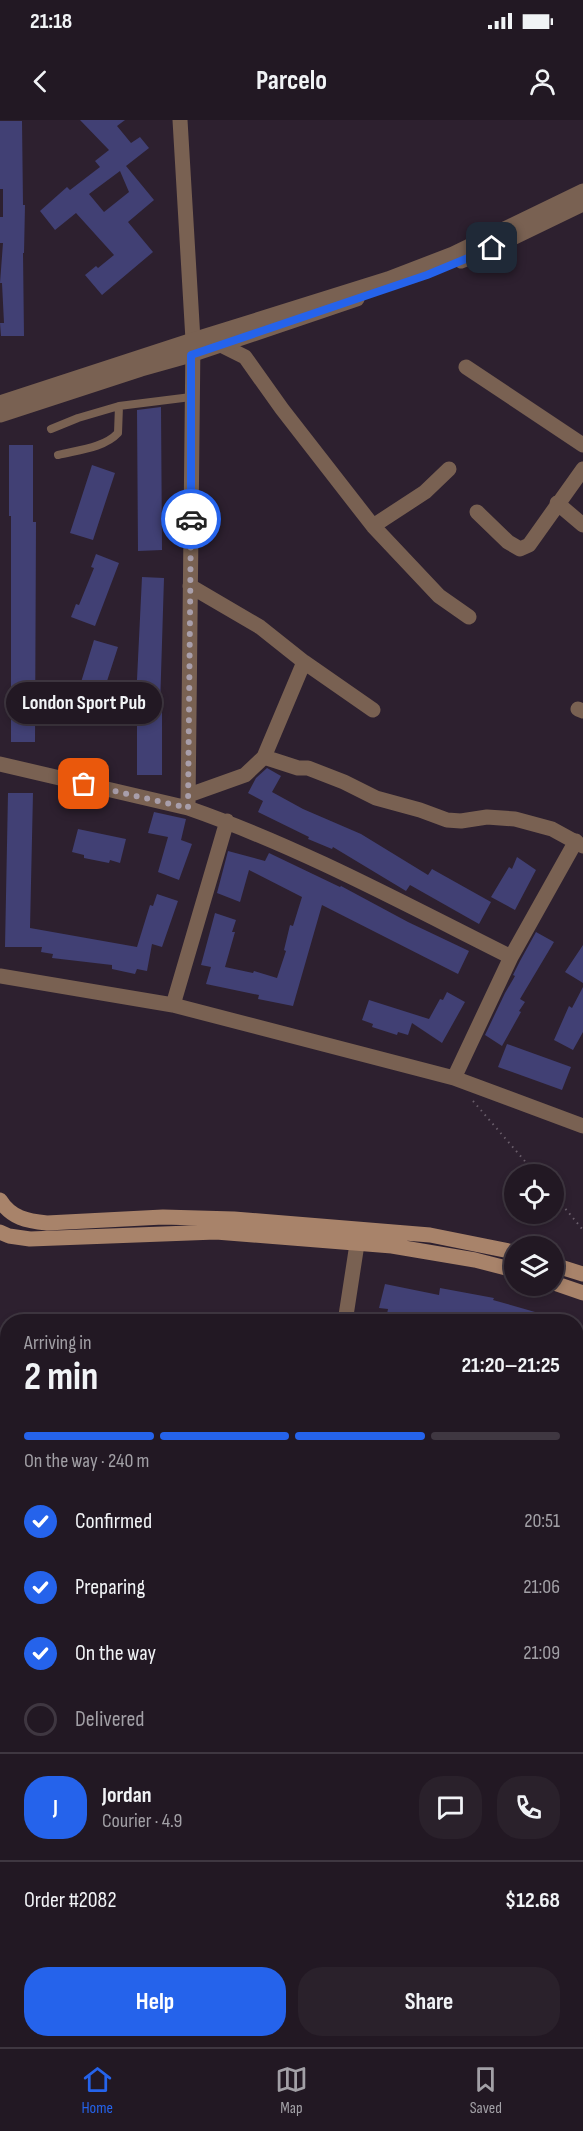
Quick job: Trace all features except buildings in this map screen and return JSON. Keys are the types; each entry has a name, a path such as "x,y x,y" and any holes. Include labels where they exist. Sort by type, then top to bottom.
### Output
{"main road":[{"path":"3,1209 30,1222 164,1217 234,1219 430,1235 504,1250"},
{"path":"3,1235 30,1239 216,1232 439,1253 504,1268"},
{"path":"564,1268 583,1274"},
{"path":"564,1286 583,1293"}],"street":[{"path":"180,120 192,347 189,802"},
{"path":"0,403 192,347 399,275 453,254 583,192"},
{"path":"0,415 141,369 192,347 221,345 427,275 492,248 583,204"},
{"path":"221,345 245,357 282,409 373,526 439,596 468,617"},
{"path":"466,367 583,445"},
{"path":"373,526 424,492 448,469"},
{"path":"477,512 508,542 520,549 529,545 557,503 583,470"},
{"path":"557,503 583,525"},
{"path":"190,586 260,627 304,662 373,710"},
{"path":"189,802 245,775 264,757 304,662"},
{"path":"264,757 298,768 308,768 376,798 447,820 461,821 487,817 515,819 552,830 580,843 511,957 454,1078"},
{"path":"0,764 189,802 316,860 511,957"},
{"path":"173,1005 227,821"},
{"path":"0,976 173,1005 454,1078 583,1126"},
{"path":"3,1235 30,1222"},
{"path":"346,1314 357,1244"}],"lane":[{"path":"51,429 119,406 191,397"},
{"path":"58,455 112,440 118,433 119,406"}],"path":[{"path":"469,1096 527,1164"},
{"path":"564,1207 583,1230"}],"way so far":[{"path":"84,784 188,808 191,519"}],"place":[{"name":"London Sport Pub","path":"84,784"}],"route":[{"path":"191,519 191,355 427,275 492,248"}]}
